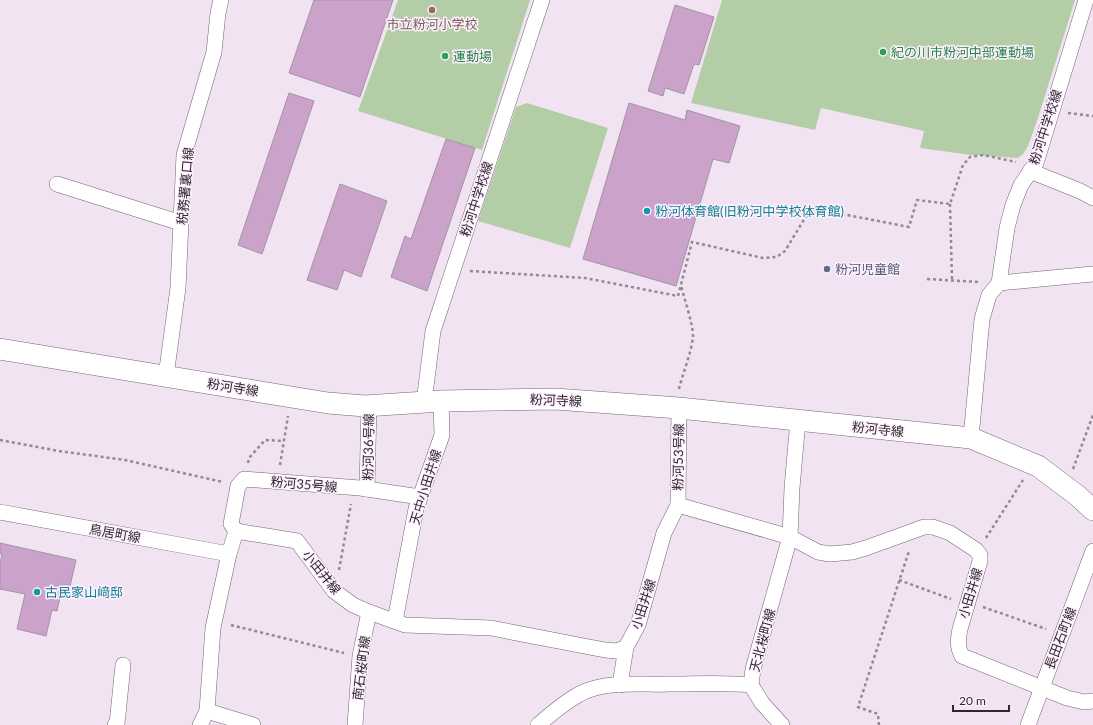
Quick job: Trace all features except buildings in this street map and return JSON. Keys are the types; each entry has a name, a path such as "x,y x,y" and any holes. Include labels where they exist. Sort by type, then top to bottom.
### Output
{"main road":[{"name":"粉河寺線","path":"0,349 328,403 369,406 432,402 555,399 677,408 971,438 1038,466 1066,486 1093,510"}],"street":[{"name":"税務署裏口線","path":"166,376 178,288 184,155 214,52 218,13 221,0"},
{"name":"粉河中学校線","path":"432,402 433,331 542,0"},
{"name":"粉河中学校線","path":"971,438 982,319 989,295 999,283 1007,228 1013,205 1021,185 1032,168 1086,0"},
{"path":"1032,168 1093,198"},
{"path":"58,184 181,223"},
{"path":"999,283 1093,274"},
{"name":"天中小田井線","path":"395,621 416,509 442,435 432,402"},
{"name":"粉河36号線","path":"361,489 369,406"},
{"name":"粉河53号線","path":"677,408 678,505"},
{"name":"天北桜町線","path":"538,725 575,697 598,687 620,685 751,685 753,669 790,536 792,488 798,420"},
{"name":"粉河35号線","path":"241,482 278,481 361,489 420,497"},
{"path":"200,725 207,711 213,628 229,554 236,531 231,524 241,482"},
{"name":"小田井線","path":"236,531 297,541 334,591 353,605 395,621 405,624 491,628 617,651 626,647 638,625 664,533 678,505 790,536 818,552 830,554 852,552 924,527 933,527 950,533 978,552 980,555 980,561 958,640 958,650 962,656 1067,698 1084,702 1093,701"},
{"name":"鳥居町線","path":"0,512 229,554"},
{"name":"長田石町線","path":"1028,725 1093,551"},
{"name":"南石桜町線","path":"355,725 360,656 369,612"},
{"path":"620,685 626,647"},
{"path":"115,725 117,724 123,665"},
{"path":"751,685 762,703 782,725"},
{"path":"207,711 253,725"}],"path":[{"path":"1051,111 1093,116"},
{"path":"952,280 950,204 963,165 970,157 982,155 1032,168"},
{"path":"453,270 585,278 678,296 692,242 763,258 777,257 785,251 811,208 909,227 917,200 950,204"},
{"path":"927,278 999,283"},
{"path":"677,408 683,371 691,346 693,333 681,285"},
{"path":"278,481 291,397"},
{"path":"1066,486 1093,415"},
{"path":"0,440 59,451 126,460 241,482 249,458 265,440 284,441"},
{"path":"978,552 1033,464"},
{"path":"328,583 339,574 361,489"},
{"path":"879,725 878,714 858,707 916,530"},
{"path":"899,580 1062,634"},
{"path":"215,621 360,656"}],"green space":[{"name":"運動場","path":"398,0 530,0 482,150 358,111"},
{"name":"紀の川市粉河中部運動場","path":"722,0 1075,0 1028,146 1023,154 1018,158 971,155 920,148 924,131 821,108 815,130 691,103"},
{"path":"527,103 608,128 570,248 478,221 516,107"}],"place":[{"name":"市立粉河小学校","path":"432,10"},
{"name":"紀の川市粉河中部運動場","path":"883,52"},
{"name":"運動場","path":"445,56"},
{"name":"粉河体育館(旧粉河中学校体育館)","path":"647,211"},
{"name":"粉河児童館","path":"827,269"},
{"name":"古民家山﨑邸","path":"37,592"}]}
